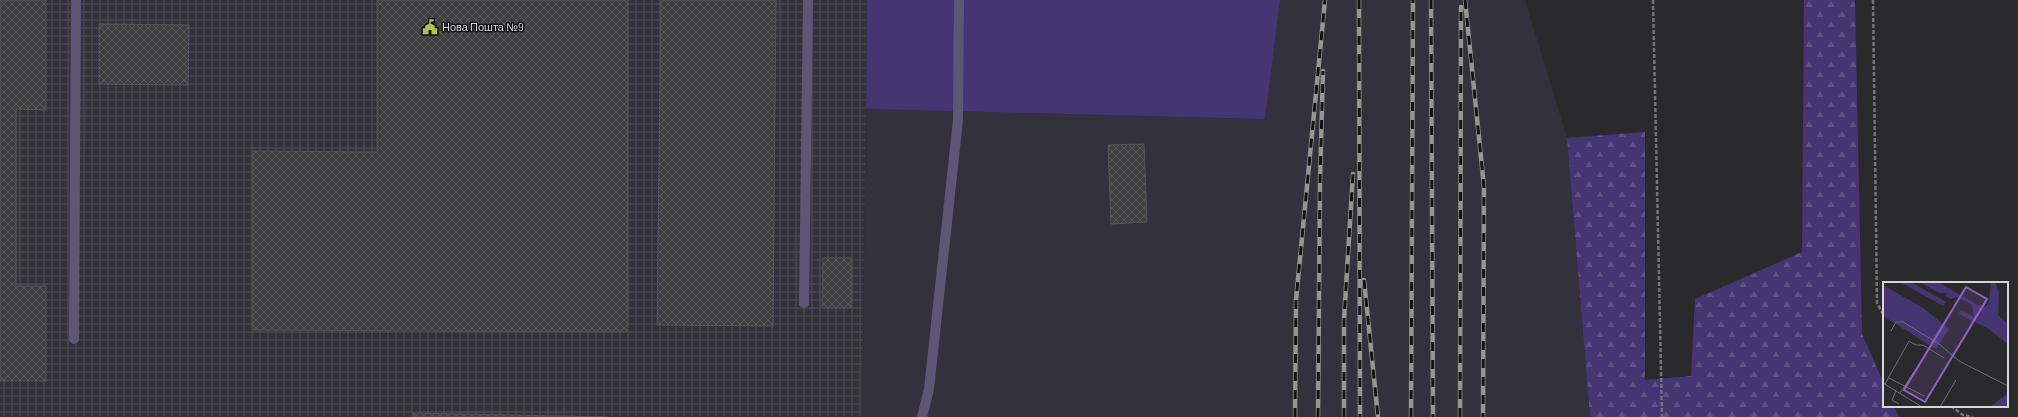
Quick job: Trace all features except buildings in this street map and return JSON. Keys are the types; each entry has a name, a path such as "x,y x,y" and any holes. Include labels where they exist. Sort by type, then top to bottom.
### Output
{"street":[{"path":"74,339 76,0"},
{"path":"804,303 808,0"},
{"path":"922,417 929,389 958,120 960,0"}],"path":[{"path":"1653,0 1662,417"},
{"path":"1873,0 1877,303 1883,314"},
{"path":"1952,407 1962,415 1973,417"}],"shaded area":[{"path":"0,0 867,0 862,417 0,417"},
{"path":"1280,0 1525,0 1567,138 1590,417 862,417 866,109 1264,119"}],"green space":[{"path":"867,0 1280,0 1265,119 866,109"},
{"path":"1804,0 1855,0 1862,334 1883,382 1883,407 1894,407 1899,417 1590,417 1567,138 1645,132 1645,380 1691,376 1695,299 1802,252"}],"railway":[{"path":"1295,417 1296,300 1325,0"},
{"path":"1359,0 1360,417"},
{"path":"1411,417 1413,0"},
{"path":"1431,0 1433,417"},
{"path":"1465,0 1484,187 1483,417"},
{"path":"1460,417 1461,7"},
{"path":"1318,417 1320,181 1323,71"},
{"path":"1344,417 1344,320 1353,174"},
{"path":"1364,280 1378,417"}],"place":[{"name":"Нова Пошта №9","path":"430,27"}]}
